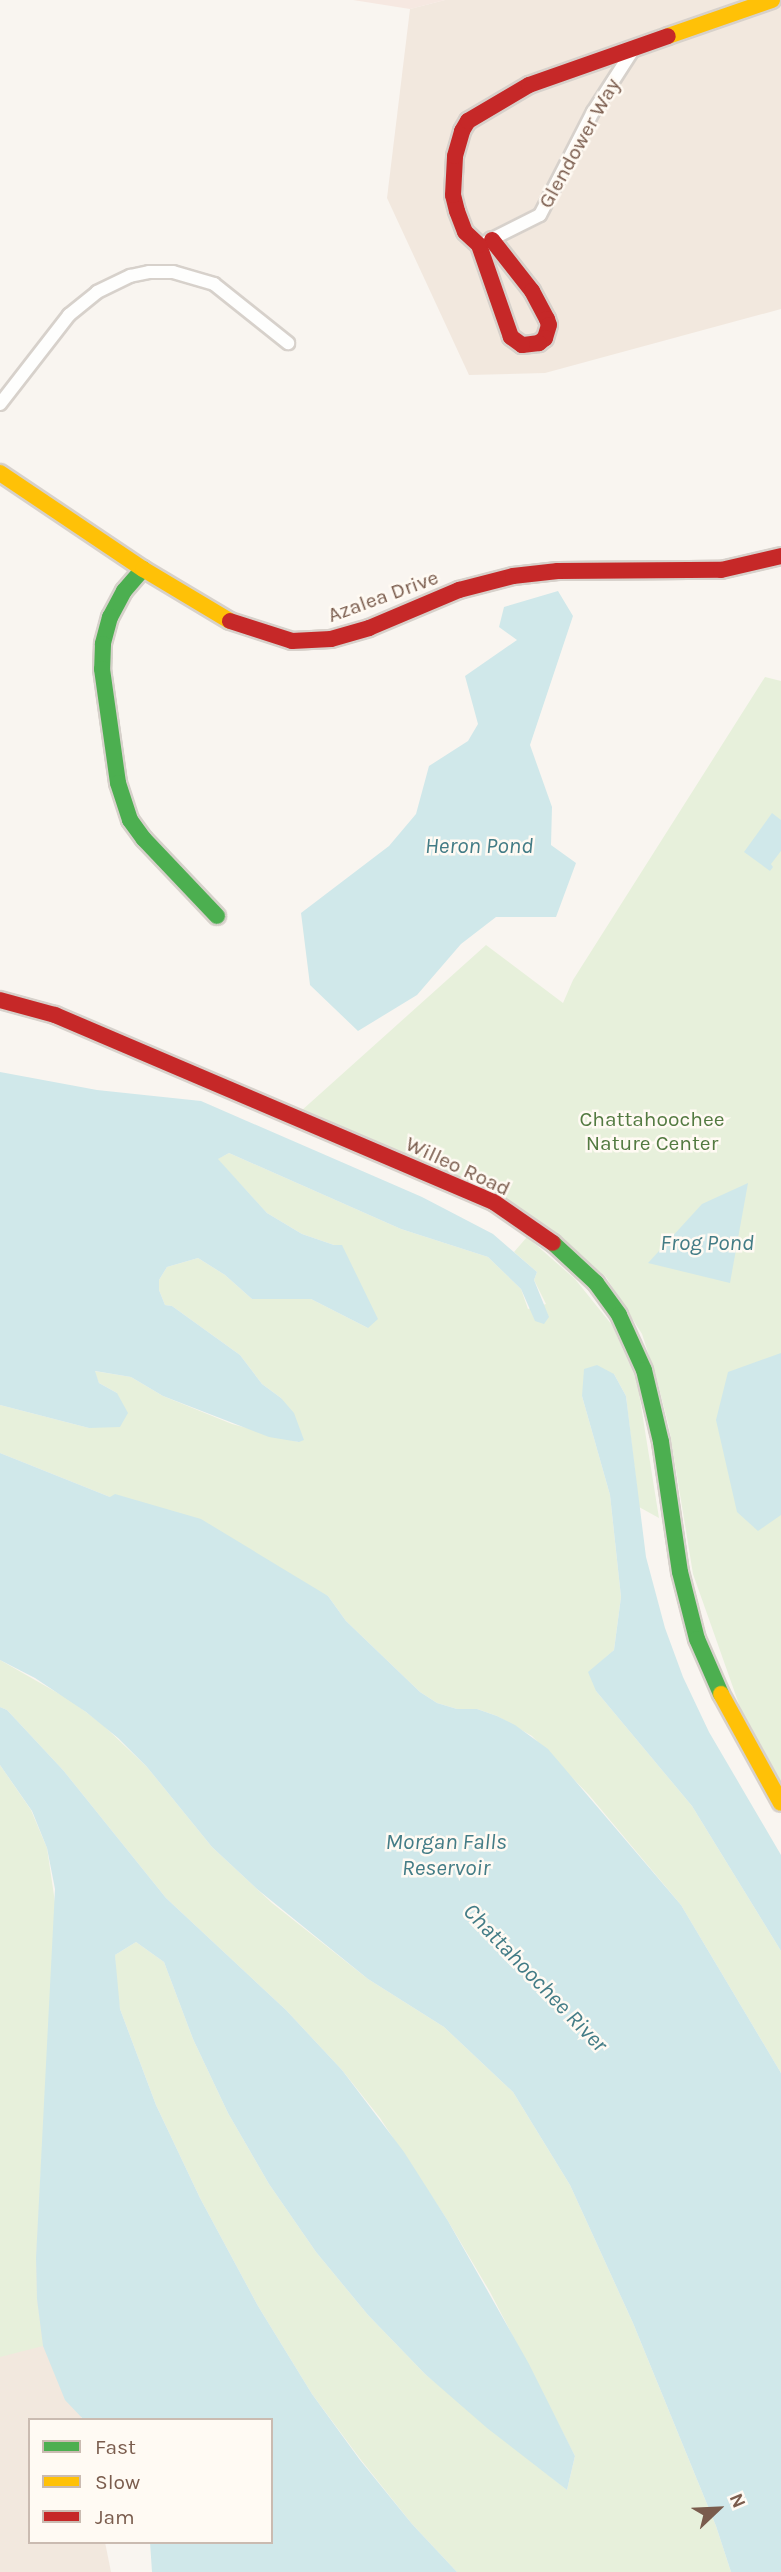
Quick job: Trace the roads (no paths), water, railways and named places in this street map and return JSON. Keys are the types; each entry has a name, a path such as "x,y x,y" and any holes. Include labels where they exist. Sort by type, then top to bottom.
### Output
{"street":[{"path":"486,242 511,337 522,345 539,343 545,338 549,325 532,292 486,242 465,232 453,195 456,156 462,131 468,121 529,85 772,0"},
{"name":"Glendower Way","path":"486,242 540,215 593,112 633,50"},
{"path":"0,404 69,315 97,292 130,276 149,272 173,272 214,284 288,343"},
{"name":"Azalea Drive","path":"0,473 143,569 237,625 292,641 331,639 369,628 459,590 513,576 558,571 721,570 781,556"},
{"path":"143,569 124,591 110,617 103,644 102,669 118,783 130,820 144,839 217,916"},
{"name":"Willeo Road","path":"0,999 55,1015 495,1203 554,1244 596,1283 620,1315 644,1370 661,1442 680,1572 697,1639 722,1697 781,1803"}],"water":[{"name":"Heron Pond","path":"558,591 573,616 530,745 552,807 551,845 576,863 556,917 496,917 461,944 417,995 358,1031 310,985 301,913 389,846 416,814 429,766 468,741 478,724 465,676 517,640 499,627 504,607"},
{"path":"772,813 781,820 781,851 771,864 773,867 770,871 744,852"},
{"path":"0,1072 97,1090 201,1101 422,1197 493,1234 537,1272 534,1280 549,1317 544,1324 535,1321 521,1289 488,1257 401,1229 229,1153 218,1159 267,1213 302,1234 334,1245 342,1245 378,1319 368,1328 311,1299 252,1299 225,1275 198,1258 167,1267 159,1280 159,1290 165,1305 172,1306 240,1355 262,1384 281,1398 294,1413 304,1440 299,1442 269,1437 163,1396 131,1377 95,1371 99,1383 117,1393 128,1413 120,1427 89,1428 0,1405"},
{"name":"Frog Pond","path":"748,1183 730,1283 648,1263 702,1204"},
{"path":"781,1353 781,1515 758,1531 737,1512 716,1420 728,1372"},
{"path":"597,1365 614,1374 626,1396 646,1557 665,1628 683,1677 709,1732 781,1855 781,1951 692,1806 596,1691 588,1672 614,1650 621,1597 610,1495 582,1396 584,1369"},
{"name":"Morgan Falls Reservoir","path":"0,1453 110,1497 115,1494 201,1519 328,1596 346,1621 420,1692 437,1703 457,1709 477,1709 497,1716 515,1725 548,1749 681,1905 781,2073 781,2572 731,2572 716,2526 633,2323 570,2185 513,2092 444,2027 368,1979 257,1889 212,1847 147,1767 118,1738 86,1712 35,1678 0,1660"},
{"path":"0,1707 7,1710 63,1770 166,1898 286,2010 342,2070 404,2152 448,2221 529,2364 575,2456 567,2490 487,2428 425,2374 368,2315 316,2252 269,2184 228,2113 193,2039 164,1962 136,1942 115,1955 120,2009 156,2105 200,2198 258,2306 312,2394 360,2460 412,2524 457,2572 152,2572 150,2544 273,2544 273,2418 82,2418 65,2400 43,2346 37,2299 36,2258 55,1889 47,1848 32,1811 0,1765"}],"park label":[{"name":"Chattahoochee Nature Center","path":"652,1131"}],"water label":[{"name":"Chattahoochee River","path":"535,1978"}]}
